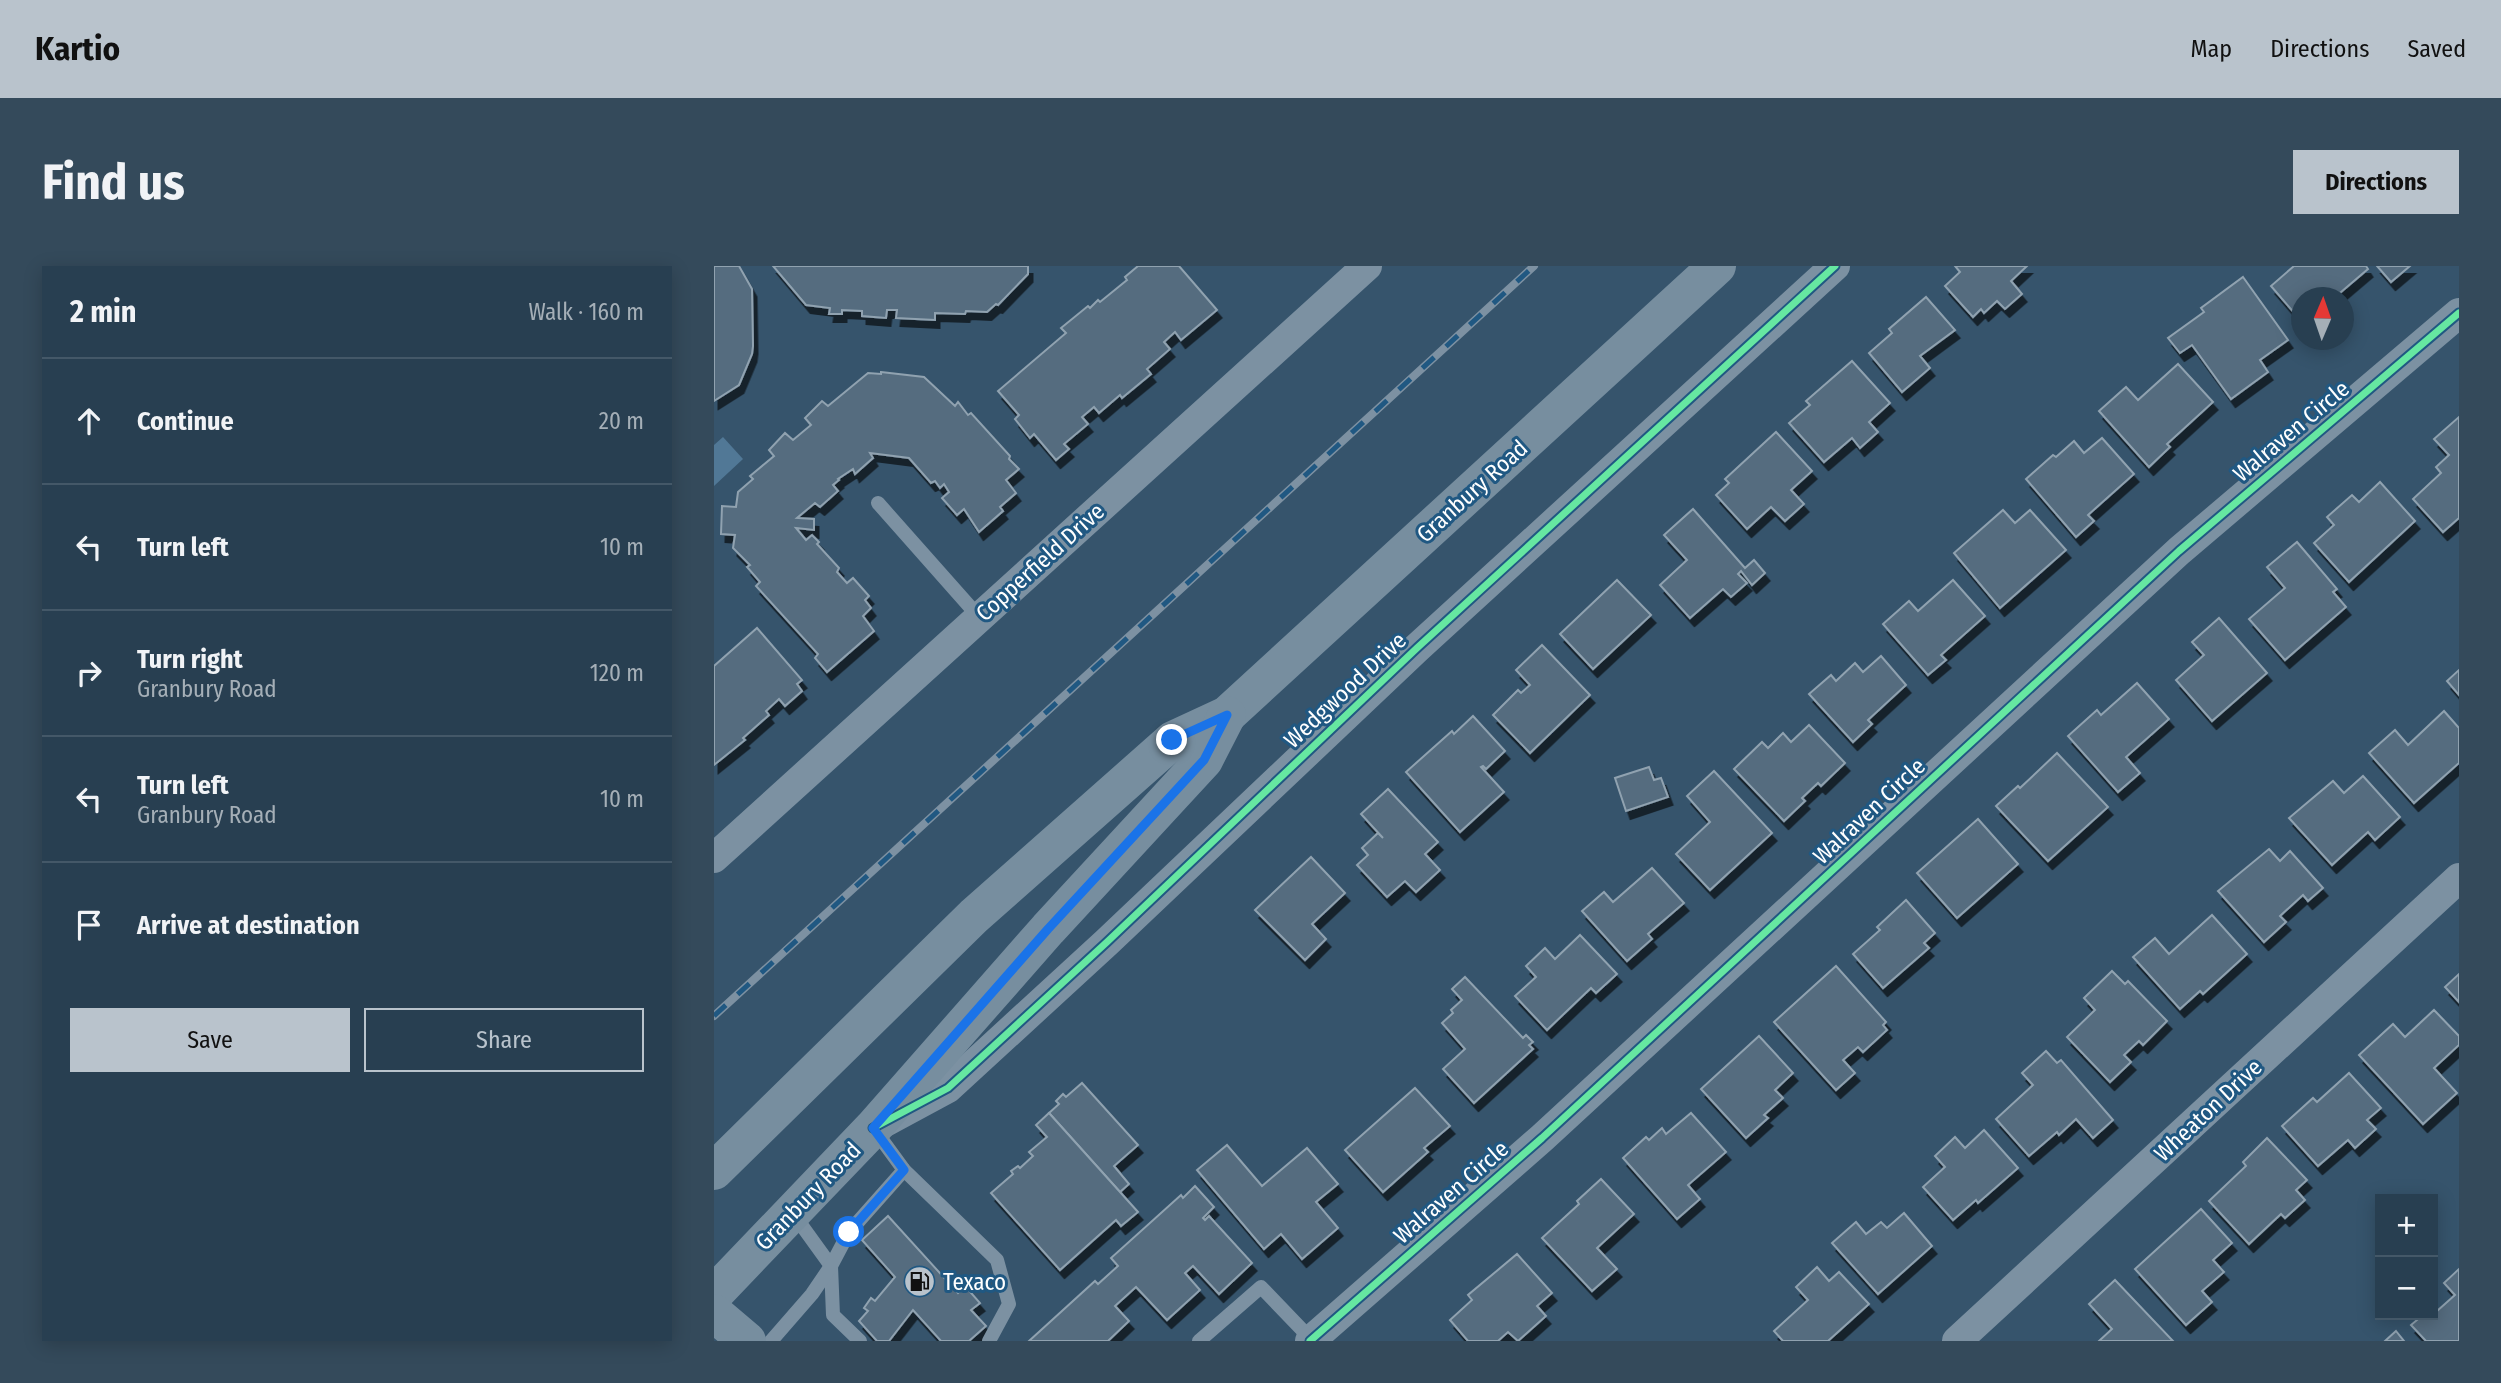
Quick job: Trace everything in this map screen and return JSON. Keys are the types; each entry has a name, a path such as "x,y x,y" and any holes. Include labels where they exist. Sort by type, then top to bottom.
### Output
{"main road":[{"name":"Granbury Road","path":"714,1171 995,897 1172,740 1227,715 1717,266"},
{"name":"Granbury Road","path":"714,1293 873,1128 1048,929 1204,760 1227,715"},
{"path":"714,1313 747,1341"}],"street":[{"name":"Copperfield Drive","path":"714,858 1367,266"},
{"name":"Wedgwood Drive","path":"873,1128 948,1088 1107,942 1417,648 1835,266"},
{"name":"Walraven Circle","path":"1310,1340 1542,1138 2179,551 2459,313"},
{"name":"Wheaton Drive","path":"1957,1341 2459,878"}],"lane":[{"path":"877,503 979,617"},
{"path":"873,1128 904,1170 997,1260 1009,1304 989,1341"},
{"path":"771,1341 812,1294 849,1232 904,1170"},
{"path":"792,1212 831,1266 833,1315 860,1341"},
{"path":"1199,1341 1261,1286 1310,1340"}],"water":[{"path":"723,437 743,459 714,486 714,445"}],"building":[{"path":"714,266 739,266 752,289 753,346 739,385 714,401"},
{"path":"773,266 1028,266 1028,274 998,305 987,312 935,313 935,320 896,318 897,310 887,310 886,318 862,316 862,311 842,310 842,314 829,314 830,308 806,305"},
{"path":"1138,266 1179,266 1217,310 1181,340 1175,332 1164,342 1170,349 1147,369 1151,374 1122,398 1120,395 1099,413 1094,407 1082,417 1088,424 1064,444 1069,449 1056,460 1034,434 1030,438 1015,419 1019,415 998,391 1066,333 1061,328 1088,306 1090,308 1098,300 1100,302 1127,280 1125,277"},
{"path":"1955,266 2027,266 2011,281 2022,294 2005,309 1997,301 1984,313 1981,309 1973,317 1945,286 1960,272"},
{"path":"2294,266 2366,266 2368,269 2347,287 2291,287 2291,309 2271,286"},
{"path":"2377,266 2410,266 2391,282"},
{"path":"2243,277 2288,340 2260,360 2268,372 2231,399 2192,345 2180,353 2168,338 2204,312 2201,308"},
{"path":"1926,297 1955,330 1920,356 1930,368 1902,392 1869,353 1892,333 1889,329"},
{"path":"1852,361 1890,403 1869,422 1878,432 1860,448 1852,438 1824,462 1789,423 1810,405 1806,401"},
{"path":"2178,364 2213,402 2167,444 2170,447 2149,467 2099,411 2126,387 2138,400"},
{"path":"868,373 924,377 955,406 958,402 968,415 971,413 1019,469 1006,480 1016,493 1000,507 1003,511 979,532 964,509 957,515 942,498 949,492 944,484 940,488 935,481 931,483 909,458 870,453 873,458 855,474 853,469 838,479 833,485 838,491 820,507 815,503 797,518 814,519 814,530 796,528 806,540 812,535 839,568 837,572 847,583 853,578 869,596 865,600 871,608 863,616 874,631 827,672 815,658 818,654 756,586 760,582 747,567 750,565 733,548 735,535 721,534 722,506 736,507 738,492 753,479 750,476 774,456 769,450 785,433 793,440 811,425 805,418 822,401 828,406"},
{"path":"2459,417 2459,518 2443,532 2413,499 2441,473 2436,467 2449,455 2434,439"},
{"path":"1776,432 1812,471 1791,490 1804,504 1785,521 1771,507 1747,529 1716,495 1729,483 1725,479"},
{"path":"2102,438 2134,474 2088,515 2094,521 2076,537 2026,479 2074,441 2084,453"},
{"path":"2380,482 2415,521 2349,582 2314,543 2334,525 2327,517 2352,495 2359,502"},
{"path":"1693,509 1745,568 1754,560 1765,573 1752,585 1741,571 1738,574 1747,583 1731,597 1723,589 1690,618 1660,585 1687,560 1664,535"},
{"path":"2003,510 2015,523 2030,510 2066,550 2000,608 1954,553"},
{"path":"2297,542 2337,589 2333,592 2346,607 2285,660 2249,619 2285,588 2267,567"},
{"path":"1617,580 1651,615 1593,669 1560,634"},
{"path":"1953,580 1985,616 1941,655 1946,660 1928,675 1883,624 1909,601 1918,611"},
{"path":"2219,618 2267,673 2212,721 2176,680 2204,655 2192,642"},
{"path":"757,628 802,680 797,684 802,691 785,706 779,699 766,711 769,715 743,738 745,740 714,765 714,666"},
{"path":"1542,645 1590,695 1530,753 1493,715 1518,690 1521,693 1530,685 1516,670"},
{"path":"1881,656 1906,685 1868,720 1872,724 1853,742 1809,694 1831,675 1836,681 1855,663 1863,672"},
{"path":"2459,670 2459,695 2447,681"},
{"path":"2137,683 2169,719 2126,757 2140,773 2118,792 2068,736 2097,710 2101,715"},
{"path":"2444,711 2459,728 2459,763 2414,803 2369,753 2395,730 2408,745"},
{"path":"1473,716 1505,751 1486,769 1481,767 1504,792 1460,832 1406,772"},
{"path":"1809,725 1845,763 1821,786 1818,783 1802,798 1805,801 1784,821 1734,769 1762,742 1768,748 1783,733 1791,742"},
{"path":"2057,753 2108,807 2048,861 1996,806 2018,786 2020,788"},
{"path":"1649,767 1654,780 1661,778 1668,797 1626,811 1615,778"},
{"path":"1714,771 1772,833 1710,890 1676,854 1710,822 1687,796"},
{"path":"2363,776 2400,817 2375,840 2368,832 2332,865 2289,818 2333,781 2344,793"},
{"path":"1388,789 1438,842 1425,854 1440,870 1416,892 1405,881 1387,897 1357,865 1368,855 1362,848 1378,833 1383,838 1361,814"},
{"path":"1978,819 2018,864 1957,918 1917,873"},
{"path":"2269,849 2280,861 2290,851 2323,888 2308,901 2303,895 2280,916 2286,922 2264,942 2218,891"},
{"path":"1311,857 1345,893 1312,924 1326,939 1305,960 1255,910"},
{"path":"1652,868 1684,903 1648,934 1652,939 1627,961 1582,911 1604,892 1613,902"},
{"path":"1906,900 1935,933 1924,943 1929,948 1883,988 1853,954 1880,930 1877,927"},
{"path":"2212,915 2247,954 2203,994 2200,991 2180,1009 2133,957 2155,938 2169,954"},
{"path":"1580,935 1617,974 1596,993 1591,988 1547,1030 1515,996 1536,977 1526,966 1545,948 1555,959"},
{"path":"1836,966 1886,1022 1883,1025 1887,1030 1863,1052 1858,1047 1843,1060 1855,1073 1836,1090 1774,1022"},
{"path":"2112,971 2125,984 2128,981 2167,1021 2143,1045 2139,1041 2124,1055 2131,1062 2110,1082 2067,1037 2095,1010 2084,998"},
{"path":"2459,974 2459,1002 2445,987"},
{"path":"1465,977 1523,1038 1526,1035 1533,1042 1529,1045 1533,1049 1474,1103 1443,1069 1465,1049 1442,1023 1462,1000 1452,989"},
{"path":"2434,1010 2459,1036 2459,1045 2434,1068 2457,1093 2423,1124 2359,1055 2393,1024 2405,1037"},
{"path":"1759,1036 1793,1073 1775,1090 1783,1098 1764,1115 1768,1118 1746,1138 1701,1089"},
{"path":"2046,1051 2057,1063 2061,1060 2113,1120 2093,1138 2076,1119 2029,1156 1996,1119 2033,1085 2022,1073"},
{"path":"2349,1073 2381,1108 2367,1120 2376,1129 2355,1148 2348,1140 2318,1166 2282,1126 2313,1098 2317,1102"},
{"path":"1082,1083 1138,1145 1114,1166 1129,1184 1120,1192 1049,1113 1059,1104 1056,1101 1063,1094 1066,1097"},
{"path":"1415,1088 1450,1126 1424,1148 1428,1152 1383,1192 1345,1150"},
{"path":"1049,1113 1138,1212 1121,1226 1116,1220 1060,1270 991,1193 1013,1174 1011,1171 1018,1166 1020,1168 1033,1156 1029,1152 1047,1137 1036,1125"},
{"path":"1691,1113 1726,1152 1688,1185 1700,1199 1677,1219 1623,1158 1646,1137 1649,1140 1662,1128 1666,1134"},
{"path":"1984,1130 2018,1168 1978,1203 1976,1200 1953,1220 1923,1187 1945,1167 1935,1156 1955,1137 1965,1148"},
{"path":"2267,1138 2307,1180 2296,1190 2305,1200 2285,1218 2281,1214 2249,1244 2209,1201 2246,1166 2243,1162"},
{"path":"1227,1145 1262,1186 1307,1148 1338,1184 1316,1202 1338,1228 1302,1259 1281,1234 1264,1249 1197,1170"},
{"path":"1601,1179 1634,1214 1597,1248 1617,1269 1592,1291 1542,1238 1579,1204 1577,1201"},
{"path":"1195,1186 1214,1207 1203,1218 1205,1220 1209,1216 1252,1263 1219,1294 1193,1266 1185,1273 1200,1290 1167,1320 1136,1287 1115,1306 1129,1321 1108,1341 1029,1341 1095,1281 1098,1284 1118,1266 1111,1258 1181,1195 1183,1198"},
{"path":"2201,1209 2232,1243 2213,1260 2224,1272 2202,1291 2212,1302 2186,1325 2135,1269"},
{"path":"1904,1213 1932,1246 1878,1294 1832,1243 1856,1222 1866,1234 1881,1222 1887,1228"},
{"name":"Texaco","path":"888,1216 958,1293 965,1286 980,1303 971,1310 986,1326 969,1341 941,1341 913,1310 889,1341 877,1341 859,1321 868,1311 864,1308 871,1298 875,1301 895,1277 862,1240"},
{"path":"1517,1254 1552,1293 1537,1306 1546,1316 1518,1341 1508,1332 1498,1341 1468,1341 1450,1320 1472,1300 1468,1295"},
{"path":"1817,1267 1829,1281 1839,1272 1869,1304 1828,1341 1783,1341 1774,1331 1808,1300 1796,1287"},
{"path":"2459,1269 2459,1341 2426,1341 2411,1325 2417,1320 2438,1320 2438,1310 2455,1295 2444,1283"},
{"path":"2115,1280 2173,1341 2099,1341 2112,1329 2089,1304"},
{"path":"2396,1331 2404,1341 2385,1341"}],"railway":[{"path":"714,1016 1534,266"}],"cycle path":[{"path":"873,1128 948,1088 1107,942 1417,648 1835,266"},
{"path":"1310,1341 1542,1138 2179,551 2459,313"}],"place":[{"name":"Texaco","path":"920,1282"}],"route":[{"path":"849,1232 904,1170 873,1128 1048,929 1204,760 1227,715 1172,740"}]}
